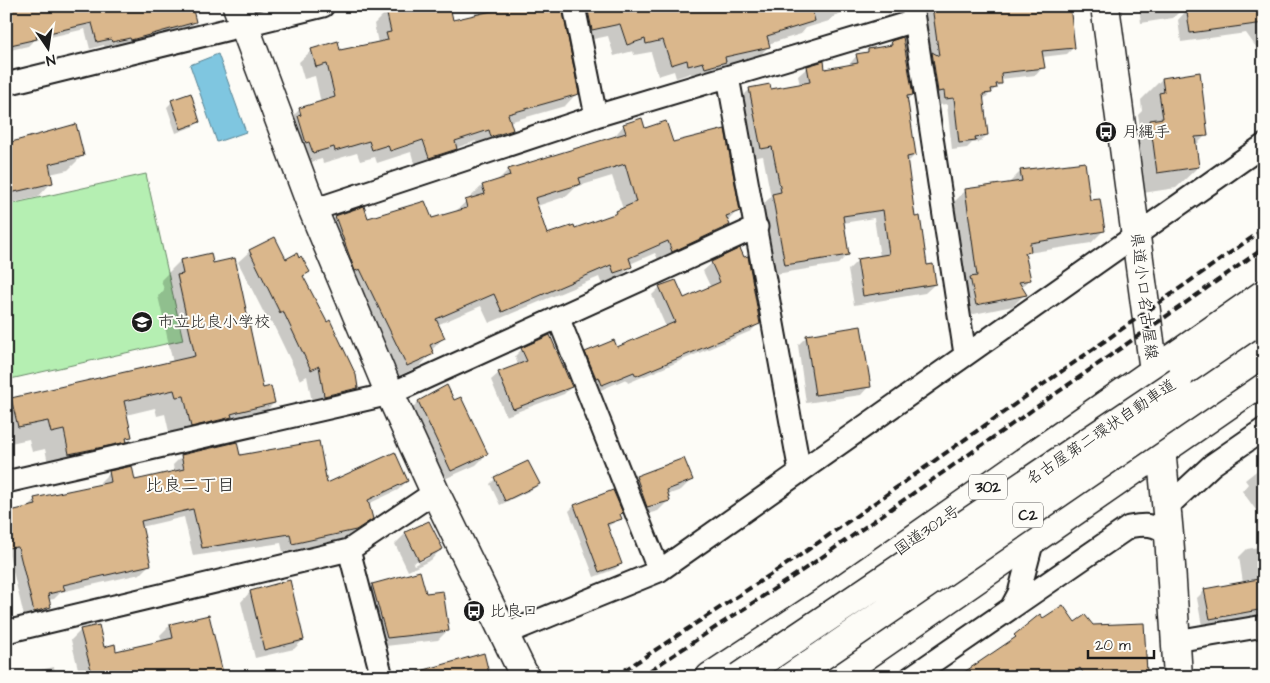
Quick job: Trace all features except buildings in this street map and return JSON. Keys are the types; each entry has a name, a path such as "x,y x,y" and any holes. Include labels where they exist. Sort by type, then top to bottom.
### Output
{"main road":[{"name":"県道小口名古屋線","path":"1105,6 1154,371 1167,507 1178,677"},
{"path":"239,16 313,210 390,394 509,654 525,677"},
{"name":"国道302号","path":"710,677 822,604 1264,294"},
{"path":"1240,337 1264,315"},
{"name":"名古屋第二環状自動車道","path":"739,677 1264,320"},
{"name":"名古屋第二環状自動車道","path":"791,677 1264,352"},
{"path":"835,677 1264,380"}],"street":[{"path":"6,84 239,16 323,6"},
{"path":"574,6 596,116"},
{"path":"313,210 596,116 728,77 913,14 965,354"},
{"path":"728,77 757,227 800,472"},
{"path":"509,654 659,571 1264,145"},
{"path":"6,482 390,394 757,227"},
{"path":"558,317 659,571"},
{"path":"1167,507 1212,465 1264,429"},
{"path":"6,632 349,550 434,492"},
{"path":"913,676 1129,527 1146,524 1158,527 1169,535"},
{"path":"1011,608 1020,594 1033,540"},
{"path":"349,550 382,677"},
{"path":"1176,641 1264,626"}],"green space":[{"path":"146,174 183,340 6,380 6,205"}],"water":[{"path":"218,54 246,132 217,142 190,65"}],"railway":[{"path":"614,677 802,554 1264,229"},
{"path":"640,677 812,564 1264,248"}],"place":[{"name":"月縄手","path":"1106,132"},
{"name":"市立比良小学校","path":"142,322"},
{"name":"比良口","path":"474,611"}],"district":[{"name":"比良二丁目","path":"190,485"}]}
